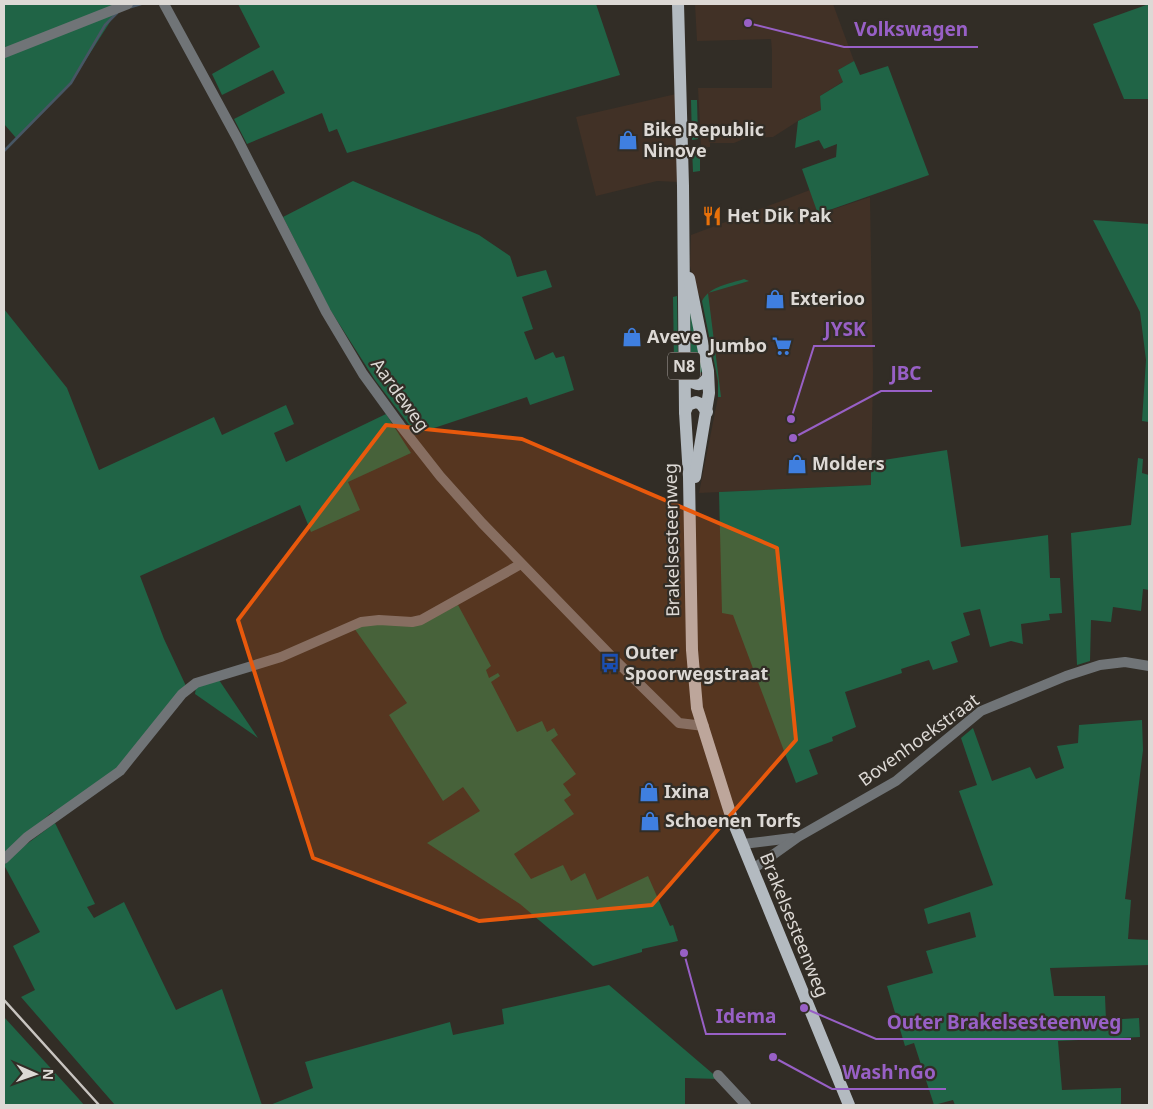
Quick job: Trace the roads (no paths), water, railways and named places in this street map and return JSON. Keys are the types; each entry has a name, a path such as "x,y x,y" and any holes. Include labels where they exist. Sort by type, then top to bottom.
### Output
{"main road":[{"name":"Brakelsesteenweg","path":"678,4 682,112 684,375 689,477 692,650 697,708 722,790 849,1105"},
{"name":"Brakelsesteenweg","path":"683,4 688,265 708,378 707,412 695,465 693,502 695,615 704,696 704,726"},
{"path":"684,375 691,383 697,385 705,382 708,378"},
{"path":"685,412 688,405 696,402 701,404 707,412"}],"street":[{"path":"4,53 128,4"},
{"name":"Aardeweg","path":"164,4 237,138 326,312 363,374 428,462 521,564 679,723 704,726"},
{"path":"4,859 28,837 120,771 182,694 196,683 282,657 361,622 379,620 412,622 421,620 521,564"},
{"name":"Bovenhoekstraat","path":"753,869 798,837 896,782 981,711 1100,665 1125,662 1149,666"},
{"name":"Bovenhoekstraat","path":"743,844 798,837"},
{"path":"718,1074 746,1105"}],"waterway":[{"path":"131,7 141,4"},
{"path":"4,151 71,83 105,25 117,13"}],"railway":[{"path":"4,1000 99,1105"}],"place":[{"name":"Volkswagen","path":"748,23"},
{"name":"Bike Republic Ninove","path":"628,140"},
{"name":"Het Dik Pak","path":"712,216"},
{"name":"Exterioo","path":"775,299"},
{"name":"Aveve","path":"632,337"},
{"name":"Jumbo","path":"782,346"},
{"name":"JYSK","path":"791,419"},
{"name":"JBC","path":"793,438"},
{"name":"Molders","path":"797,464"},
{"name":"Outer Spoorwegstraat","path":"610,663"},
{"name":"Ixina","path":"649,792"},
{"name":"Schoenen Torfs","path":"650,821"},
{"name":"Idema","path":"684,953"},
{"name":"Outer Brakelsesteenweg","path":"804,1008"},
{"name":"Wash'nGo","path":"773,1057"}]}
